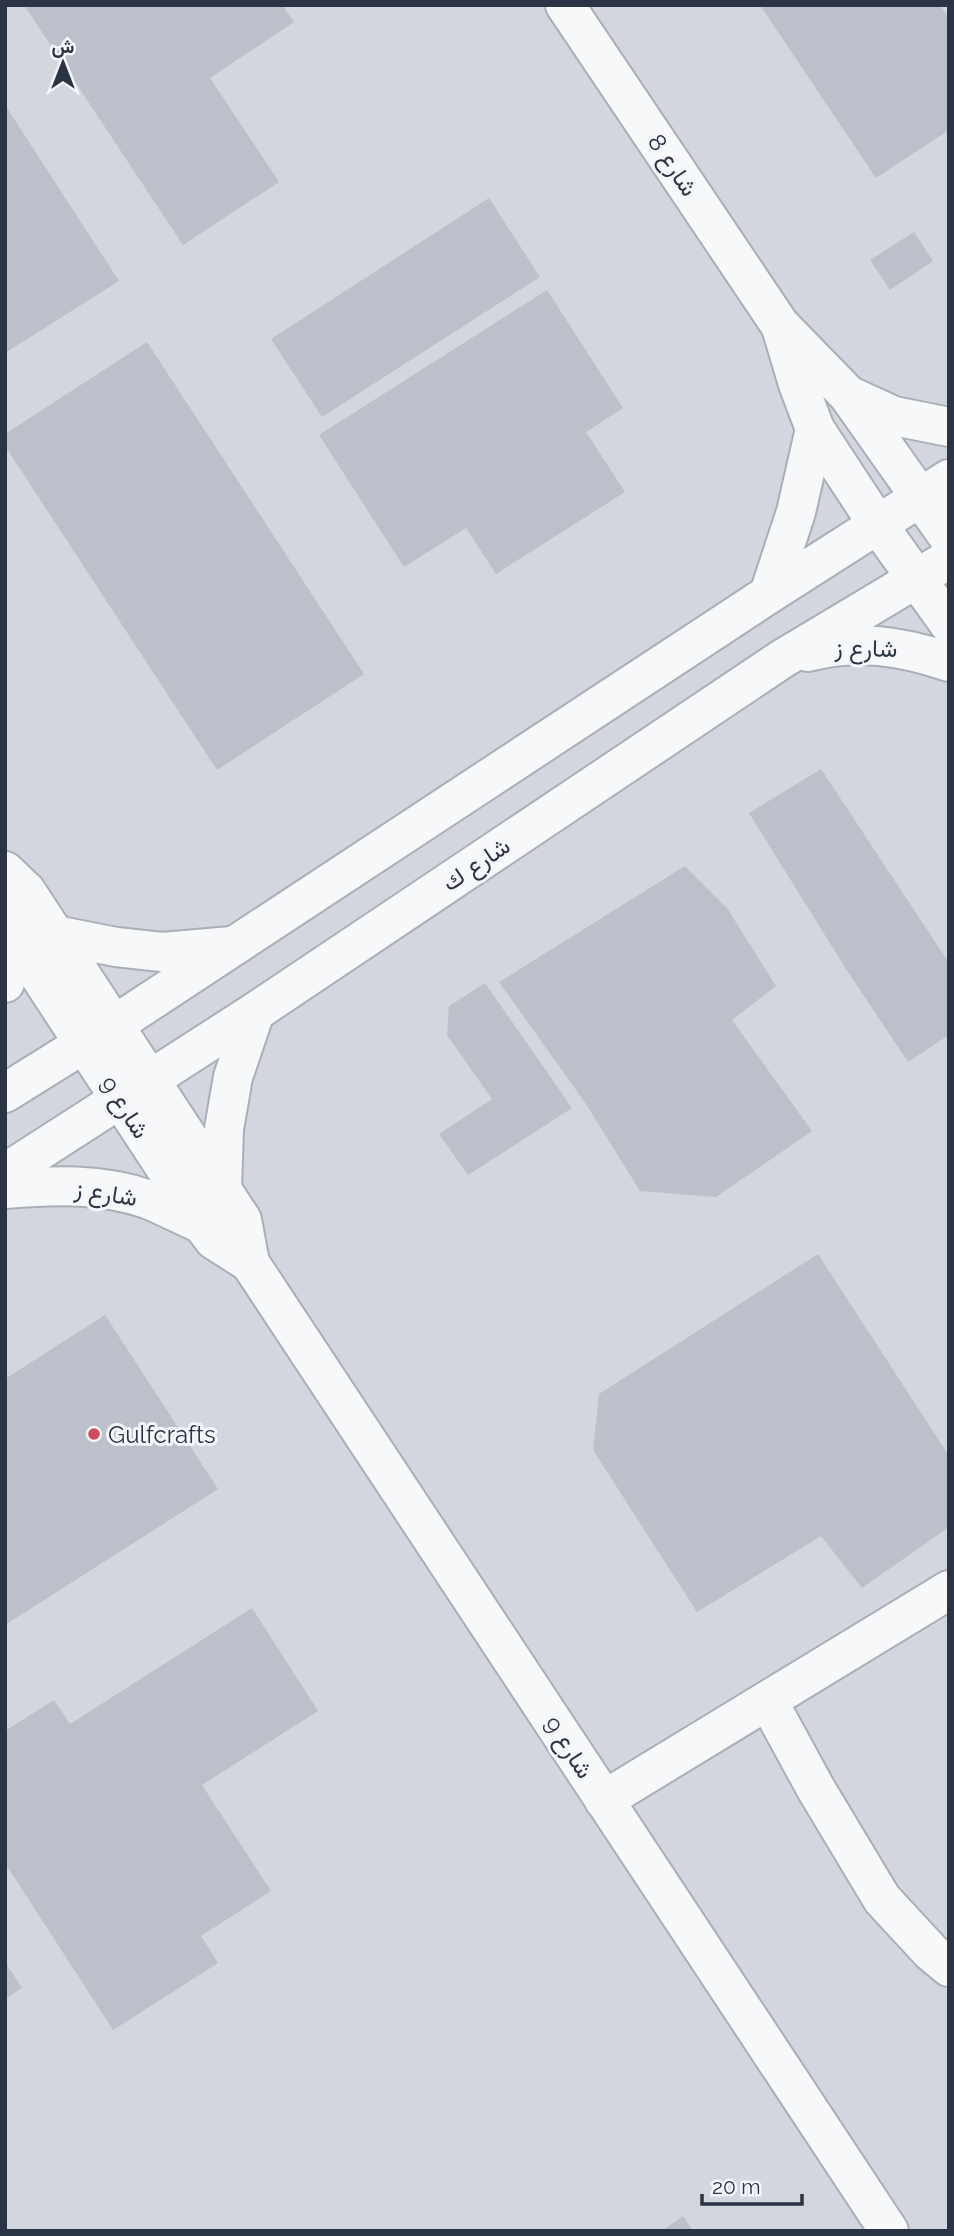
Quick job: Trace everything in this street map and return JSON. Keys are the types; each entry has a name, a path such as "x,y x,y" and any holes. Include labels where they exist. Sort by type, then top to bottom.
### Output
{"street":[{"name":"شارع 8","path":"565,5 780,325 934,489 949,538"},
{"name":"شارع 8","path":"780,325 815,429 878,525 949,624"},
{"path":"848,396 894,416 949,427"},
{"path":"769,594 796,513 815,429"},
{"path":"5,1093 934,489"},
{"name":"شارع ك","path":"5,1173 255,1012 782,659 949,559"},
{"name":"شارع ز","path":"782,659 825,647 870,644 914,650 949,662"},
{"name":"شارع 9","path":"5,871 26,891 55,935 99,1034"},
{"name":"شارع 9","path":"5,983 10,928"},
{"name":"شارع 9","path":"10,928 99,1034 135,1089 202,1224 214,1240 250,1263"},
{"path":"55,935 116,947 162,952 234,946"},
{"path":"222,1190 224,1129 233,1077 255,1012"},
{"name":"شارع 9","path":"135,1089 222,1190 242,1220 250,1263 889,2231"},
{"name":"شارع ز","path":"5,1189 51,1185 106,1189 146,1199 202,1224"},
{"path":"604,1800 949,1590"},
{"path":"768,1701 816,1789 882,1899 931,1952 949,1967"}],"shaded area":[{"path":"5,5 949,5 949,2231 5,2231"}],"building":[{"path":"24,5 282,5 294,22 210,78 279,182 183,245"},
{"path":"760,5 940,5 949,18 949,130 876,178"},
{"path":"5,105 119,281 5,353"},
{"path":"489,198 540,277 322,417 271,339"},
{"path":"914,232 933,261 890,290 870,260"},
{"path":"547,290 623,408 586,432 625,492 496,574 466,528 404,567 319,435"},
{"path":"147,342 364,674 217,770 5,446 5,434"},
{"path":"821,769 949,963 949,1035 908,1062 846,969 749,813"},
{"path":"685,866 727,908 776,986 732,1020 812,1131 716,1197 640,1191 586,1104 499,982"},
{"path":"485,983 572,1108 468,1175 439,1134 492,1099 447,1035 449,1006"},
{"path":"818,1254 949,1456 949,1527 862,1588 821,1536 697,1612 593,1450 599,1394"},
{"name":"Gulfcrafts","path":"105,1315 218,1489 5,1625 5,1379"},
{"path":"252,1608 318,1711 202,1785 271,1891 201,1936 218,1963 113,2030 5,1863 5,1731 54,1700 70,1724"},
{"path":"5,1962 22,1988 5,1999"},
{"path":"683,2216 693,2231 662,2231"}],"place":[{"name":"Gulfcrafts","path":"94,1434"}]}
